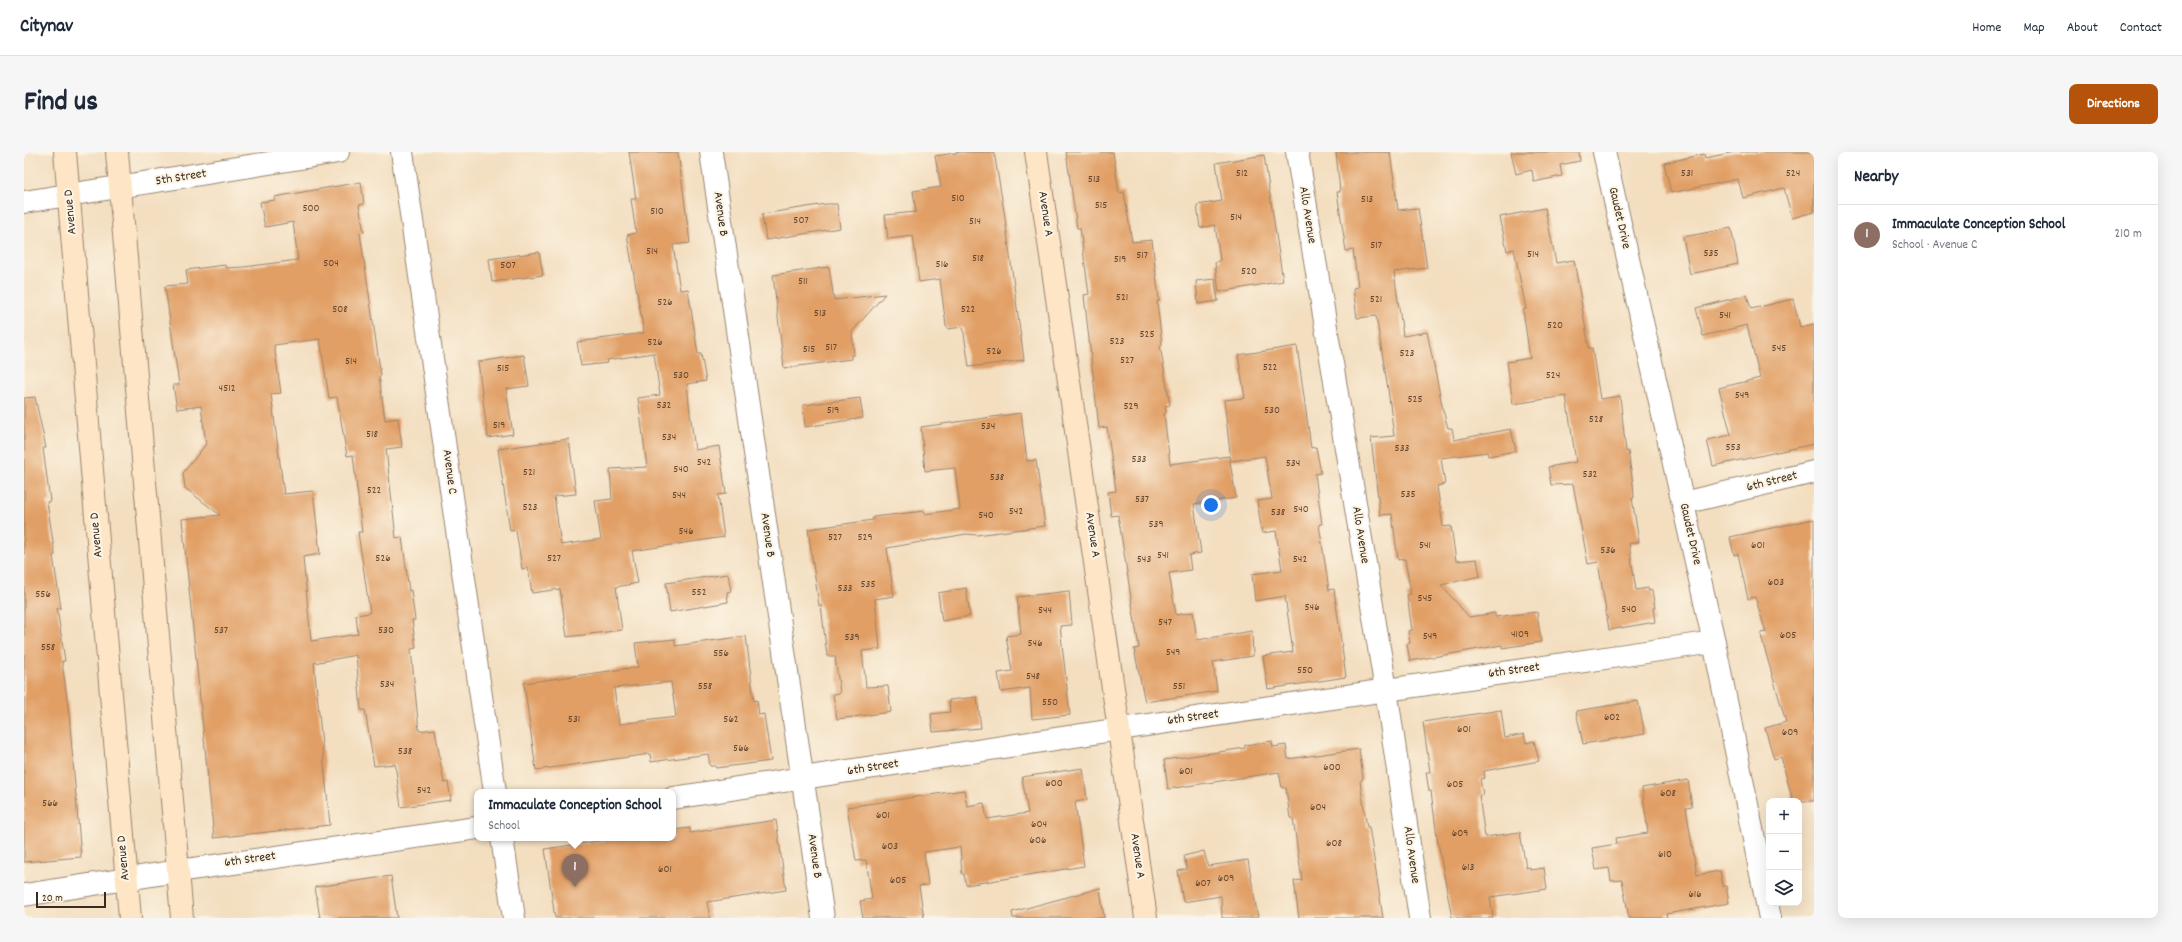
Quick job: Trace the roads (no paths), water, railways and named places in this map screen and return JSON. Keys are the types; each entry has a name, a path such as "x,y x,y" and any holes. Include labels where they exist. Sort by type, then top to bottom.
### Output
{"street":[{"name":"Avenue D","path":"65,152 130,918"},
{"path":"118,152 182,918"},
{"name":"5th Street","path":"24,202 121,188 338,152"},
{"name":"Avenue C","path":"402,152 495,789"},
{"name":"Avenue B","path":"711,152 823,918"},
{"name":"Avenue A","path":"1036,152 1146,918"},
{"name":"Allo Avenue","path":"1297,152 1386,690 1420,918"},
{"name":"Gaudet Drive","path":"1604,152 1714,642 1770,918"},
{"name":"6th Street","path":"1683,503 1814,472"},
{"name":"6th Street","path":"676,798 1120,729 1714,642"},
{"name":"6th Street","path":"24,895 178,870 474,828"},
{"path":"502,841 514,918"}],"place":[{"name":"Immaculate Conception School","path":"575,887"}]}
